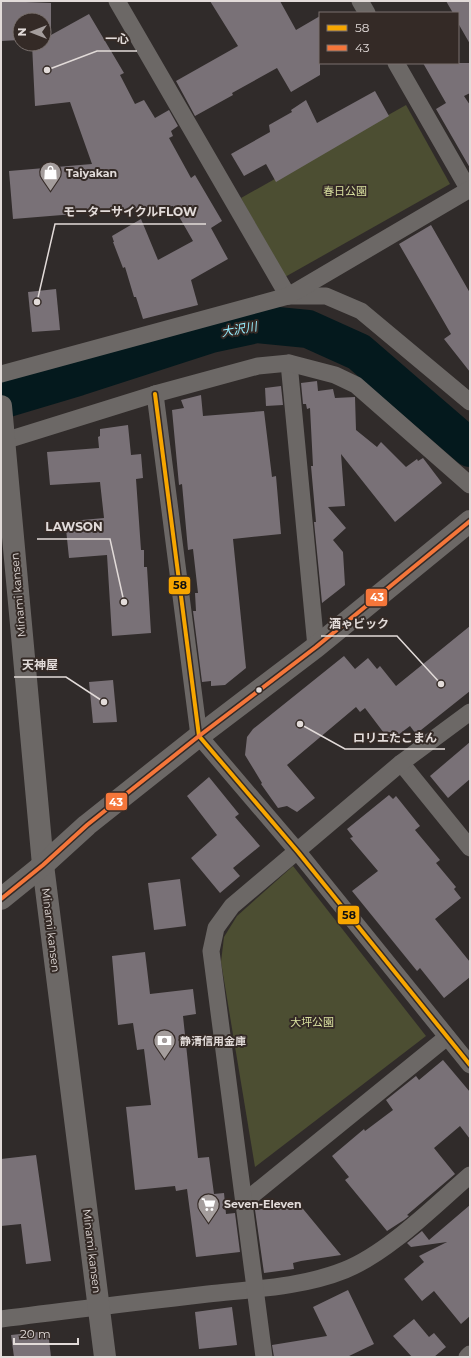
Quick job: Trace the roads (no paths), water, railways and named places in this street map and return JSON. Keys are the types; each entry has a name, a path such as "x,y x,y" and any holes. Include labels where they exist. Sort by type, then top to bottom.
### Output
{"main road":[{"name":"Minami kansen","path":"1,406 2,439 42,866 105,1357"},
{"path":"1,899 42,866 87,824 316,647 470,521"}],"street":[{"path":"117,1 288,296"},
{"path":"360,1 366,12"},
{"path":"288,296 470,189 397,64"},
{"path":"1,374 288,296 326,296 362,310 470,402"},
{"path":"289,363 316,647"},
{"path":"2,439 154,394 258,366 289,363 335,375 356,384 470,485"},
{"path":"154,394 199,736 298,852 470,1065"},
{"path":"264,1357 211,951 216,928 232,906 298,852 401,763 470,712"},
{"path":"401,763 470,848"},
{"path":"244,1202 447,1037"},
{"path":"1,1319 256,1288 311,1280 346,1270 393,1241 470,1175"},
{"path":"467,1357 470,1354"}],"waterway":[{"name":"大沢川","path":"1,400 211,334 257,324 308,329 359,352 470,448"}],"place":[{"name":"一心","path":"47,70"},
{"name":"Taiyakan","path":"50,192"},
{"name":"モーターサイクルFLOW","path":"37,302"},
{"name":"LAWSON","path":"124,602"},
{"name":"酒ゃビック","path":"441,684"},
{"name":"天神屋","path":"104,702"},
{"name":"ロリエたこまん","path":"300,724"},
{"name":"静清信用金庫","path":"164,1060"},
{"name":"Seven-Eleven","path":"209,1224"}],"park label":[{"name":"春日公園","path":"345,191"},
{"name":"大坪公園","path":"312,1022"}]}
